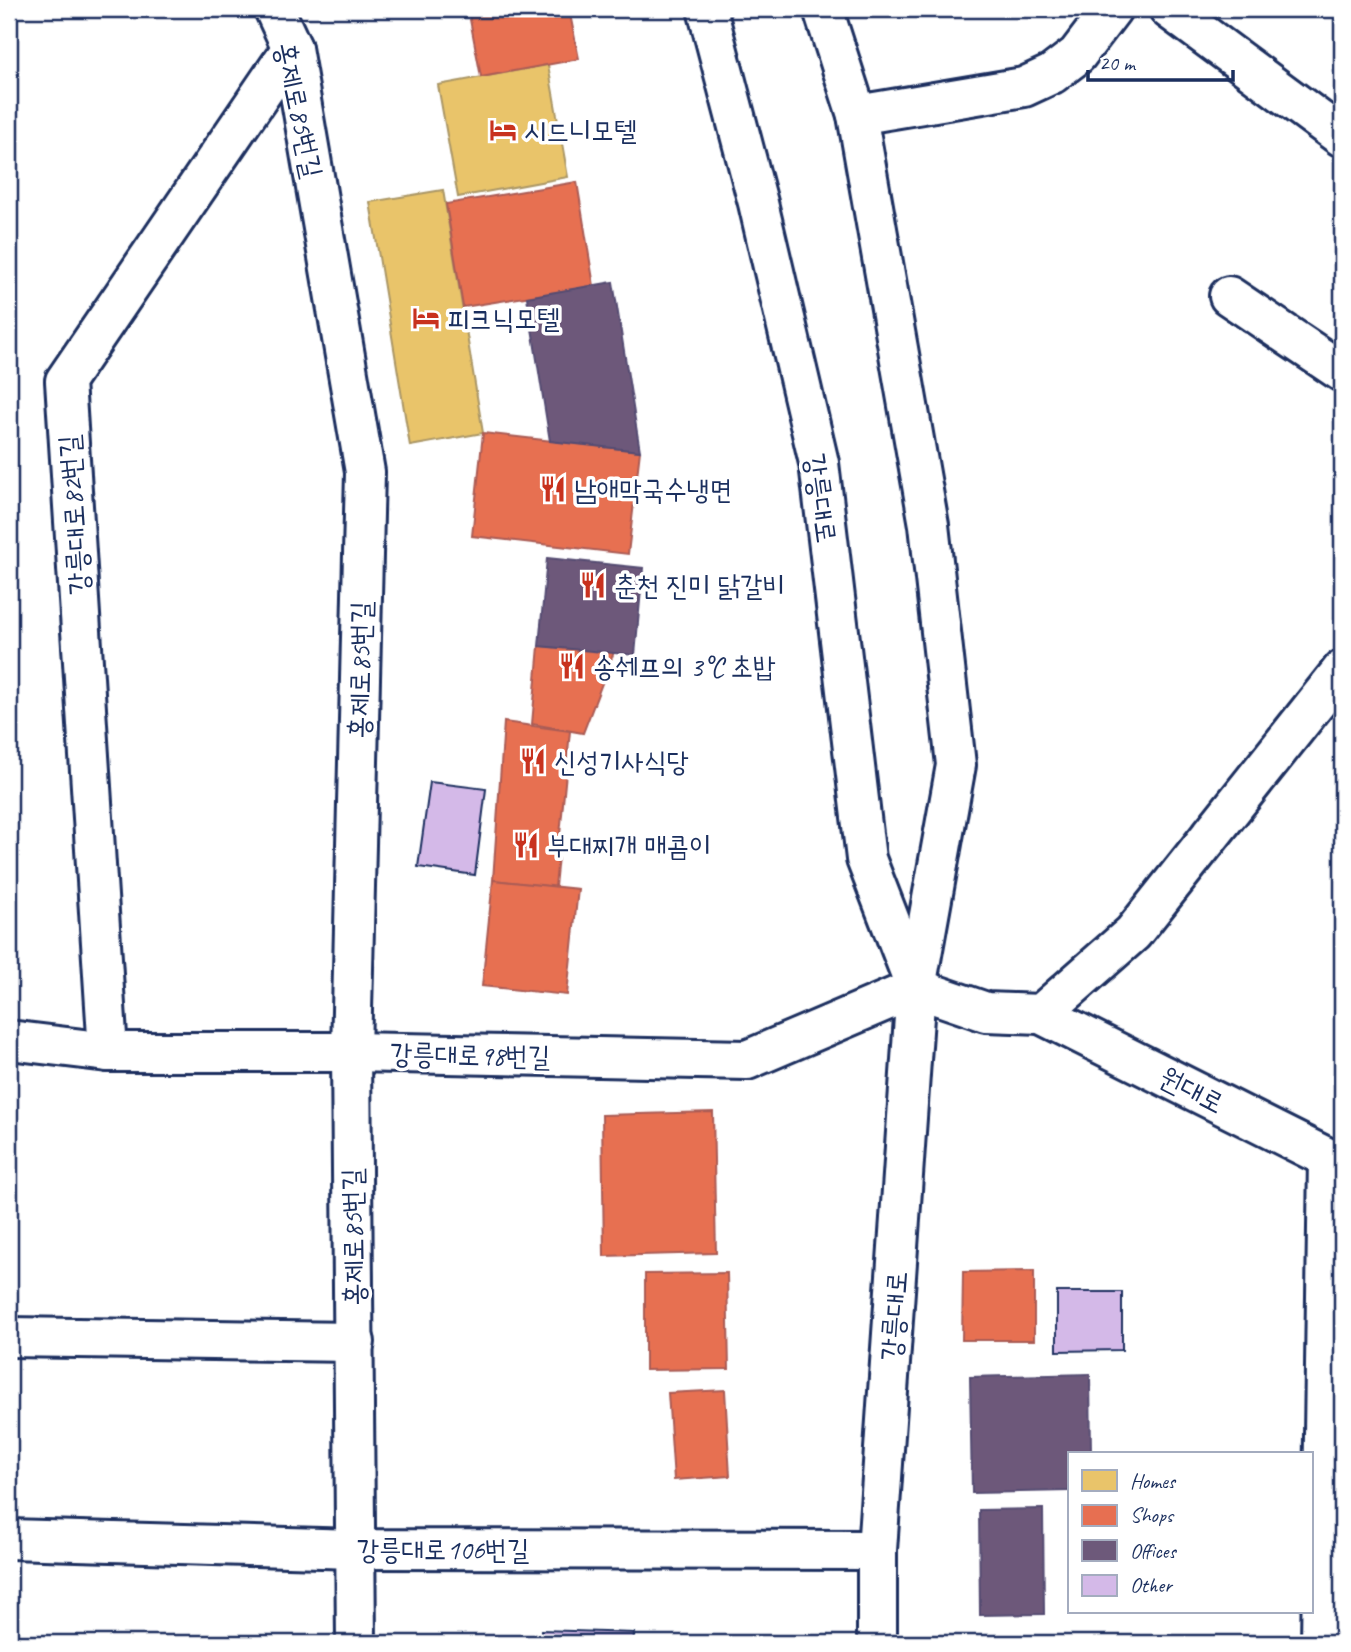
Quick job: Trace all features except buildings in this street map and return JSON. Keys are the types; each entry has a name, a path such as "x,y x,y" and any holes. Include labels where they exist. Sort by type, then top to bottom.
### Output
{"street":[{"name":"홍제로85번길","path":"274,9 292,48 365,472 351,1052 356,1643"},
{"name":"강릉대로","path":"707,9 758,203 818,463 866,859 916,988"},
{"name":"강릉대로","path":"823,9 857,115 929,525 956,765 916,988 877,1550 877,1643"},
{"path":"857,115 1024,87 1052,74 1077,55 1112,9"},
{"path":"1169,9 1342,136"},
{"name":"강릉대로82번길","path":"108,1052 65,381 292,48"},
{"path":"1228,296 1342,372"},
{"path":"916,988 986,1012 1041,1014 1133,933 1342,670"},
{"name":"강릉대로98번길","path":"9,1040 108,1052 351,1052 747,1060 916,988"},
{"name":"원대로","path":"1041,1014 1335,1163"},
{"path":"1321,1643 1335,1163"},
{"name":"홍제로85번길","path":"9,1337 355,1342"},
{"name":"강릉대로106번길","path":"9,1539 355,1549 877,1550"}],"place":[{"name":"시드니모텔","path":"503,130"},
{"name":"피크닉모텔","path":"426,318"},
{"name":"남애막국수냉면","path":"553,489"},
{"name":"춘천 진미 닭갈비","path":"593,585"},
{"name":"송쉐프의 3°C 초밥","path":"572,666"},
{"name":"신성기사식당","path":"533,761"},
{"name":"부대찌개 매콤이","path":"526,845"}]}
